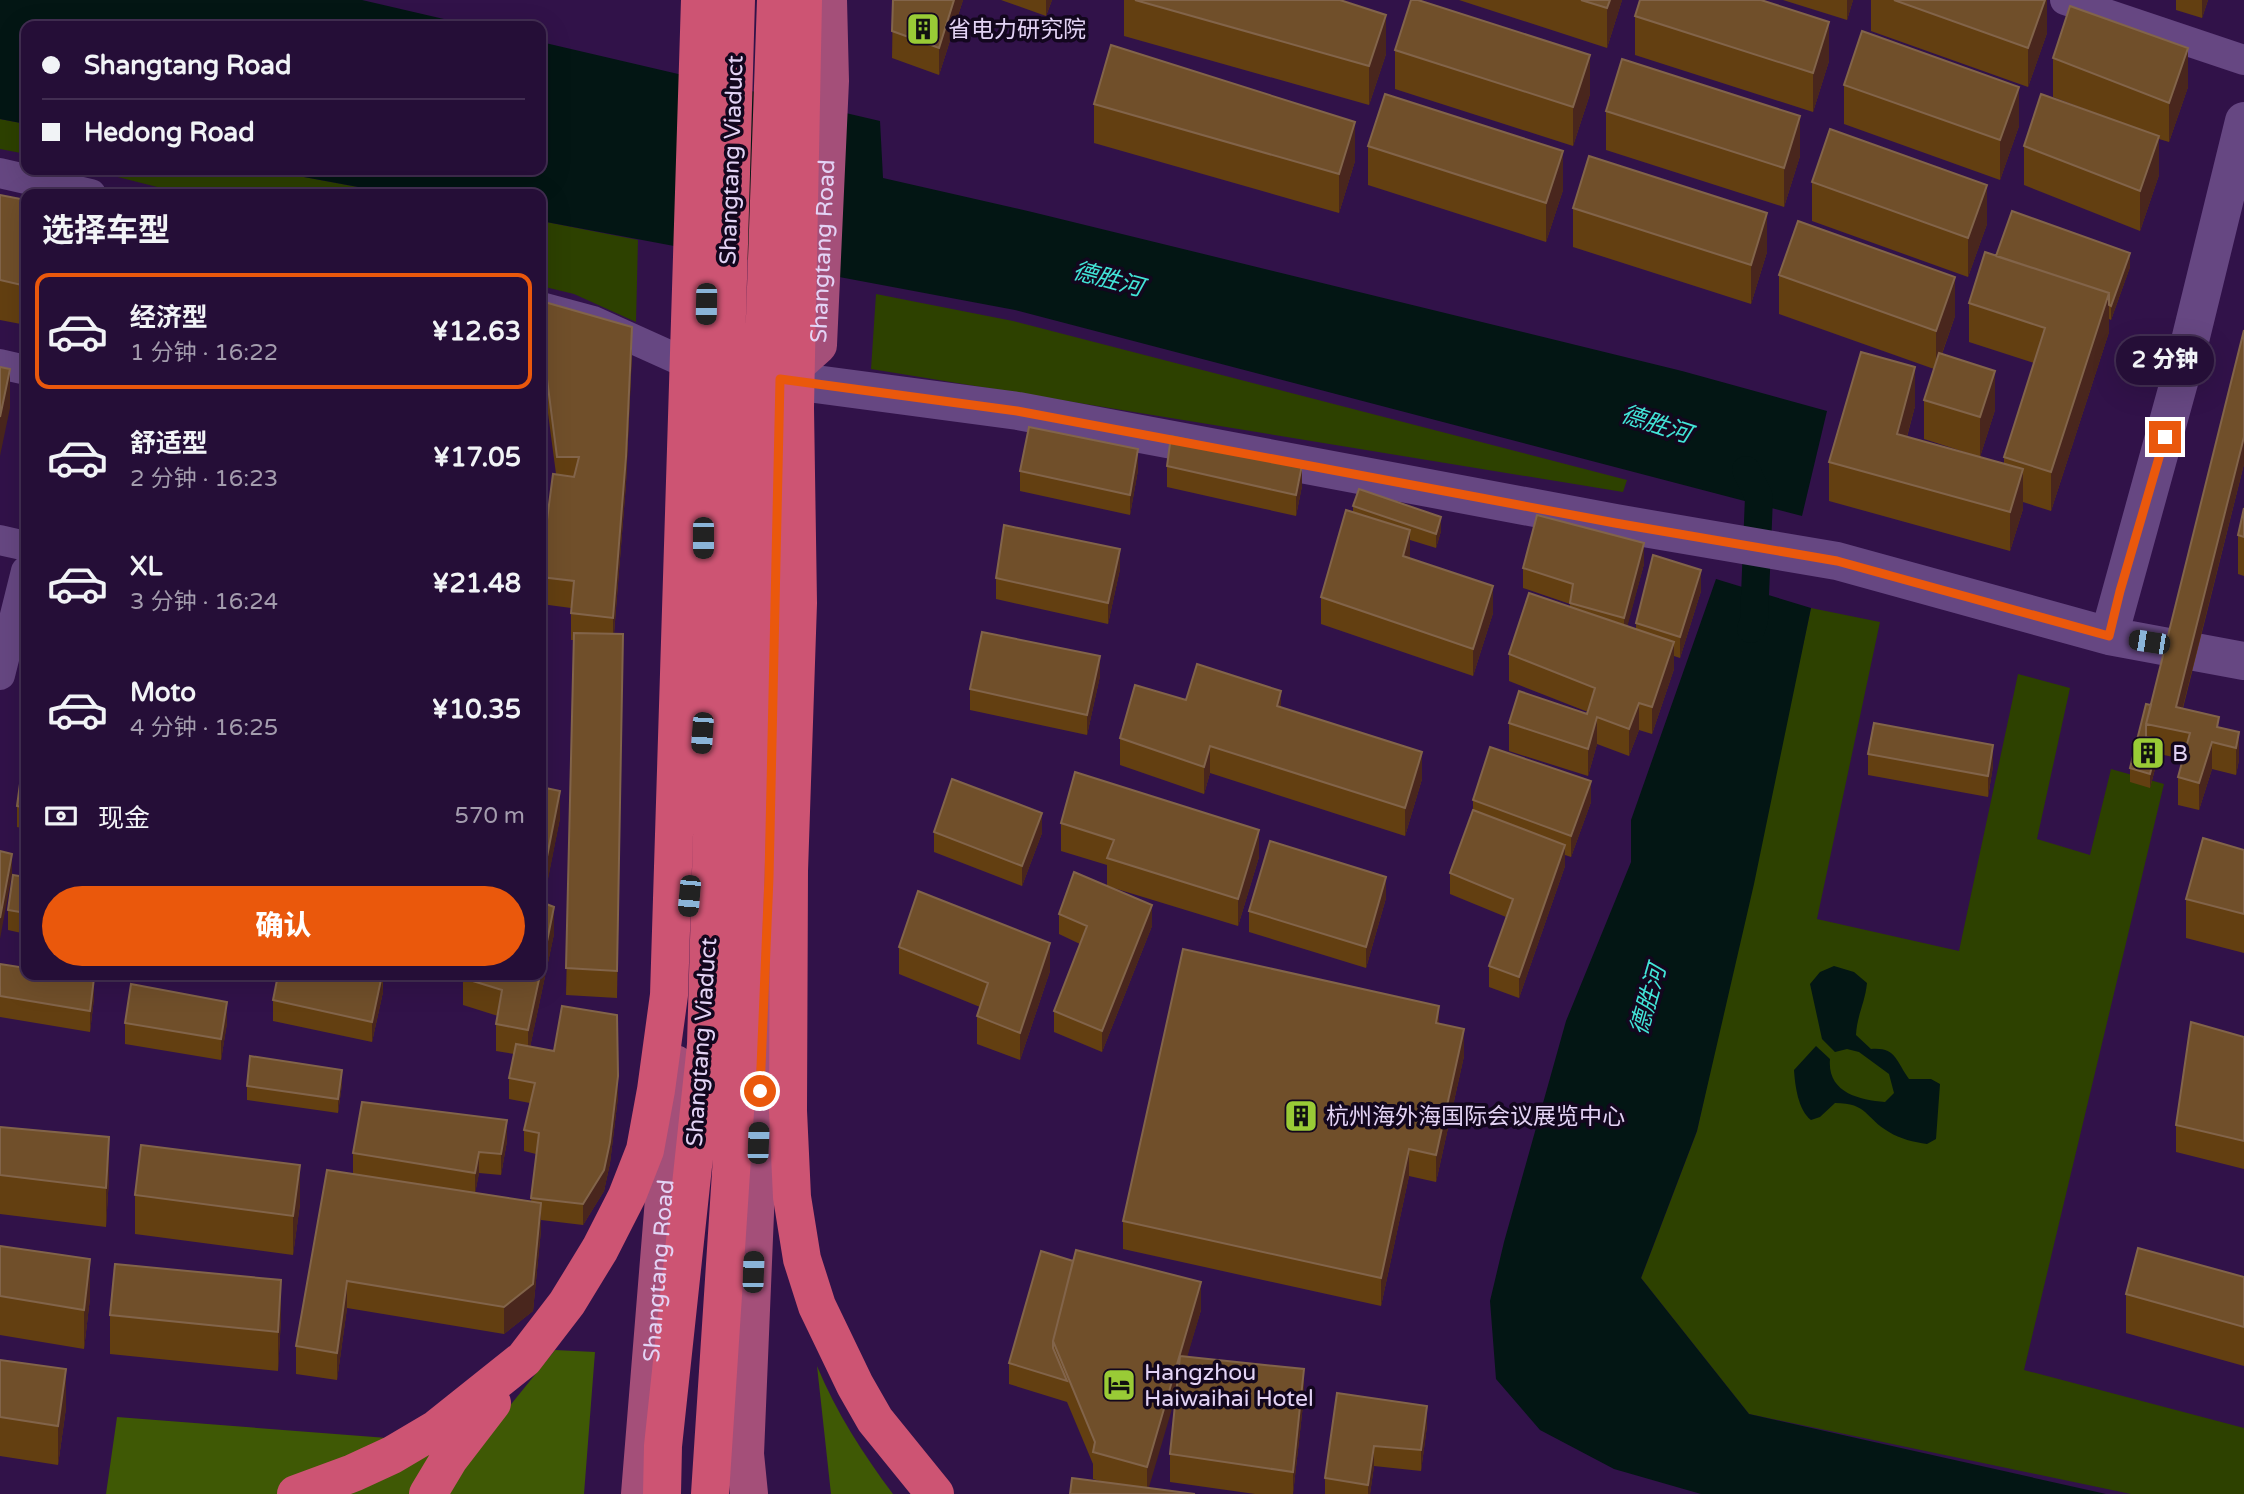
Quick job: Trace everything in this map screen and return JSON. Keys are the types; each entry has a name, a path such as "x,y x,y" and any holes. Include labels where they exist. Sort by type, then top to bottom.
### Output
{"highway":[{"path":"428,1494 449,1459 567,1303 600,1249 627,1196 645,1150 656,1090 669,995 701,0"},
{"name":"Shangtang Viaduct","path":"662,1494 663,1446 706,1045 736,0"},
{"name":"Shangtang Viaduct","path":"710,1494 740,1035 776,0"},
{"path":"803,0 795,408 798,603 789,872 788,1111 792,1196 802,1259 817,1306 855,1385 916,1494"},
{"path":"296,1494 392,1455 436,1429 524,1359"},
{"path":"875,1420 935,1494"}],"main road":[{"name":"Shangtang Road","path":"640,1494 702,733 704,371 713,0"},
{"name":"Shangtang Road","path":"780,379 818,345 830,81 828,0"},
{"path":"749,1494 745,1454 769,877 780,379"},
{"path":"769,877 812,765"}],"street":[{"path":"2065,0 2244,60"},
{"path":"2109,636 2179,384 2244,121"},
{"path":"0,173 69,189"},
{"path":"546,308 593,321 704,371 1017,411 1615,523 1837,561 2109,636 2244,661"},
{"path":"0,364 21,369"},
{"path":"0,541 21,545"},
{"path":"0,675 21,591"}],"green space":[{"path":"0,119 21,123 21,153 0,149"},
{"path":"110,175 293,175 369,189 165,189"},
{"path":"546,222 638,240 636,322 574,294 546,287"},
{"path":"876,294 1013,321 1627,480 1623,492 871,369"},
{"path":"1811,608 1880,622 1817,919 1959,951 2018,674 2070,688 2037,839 2090,855 2111,769 2164,784 2024,1370 2244,1428 2244,1494 2131,1494 1749,1414 1641,1278 1697,1131"},
{"path":"555,1350 595,1352 584,1494 106,1494 117,1417 478,1445"},
{"path":"817,1366 851,1432 893,1494 831,1494"}],"water":[{"path":"0,0 362,0 452,21 21,21 21,123 0,119"},
{"path":"546,43 880,121 883,178 1682,371 1827,411 1802,516 1015,310 546,222 546,189 369,189 293,175 546,175"},
{"path":"1716,579 1811,608 1754,884 1697,1131 1641,1278 1749,1414 2106,1494 1701,1494 1614,1469 1540,1430 1496,1379 1490,1301 1504,1242 1566,1021 1631,862 1631,820"},
{"path":"1834,966 1854,972 1867,983 1856,1035 1871,1049 1891,1053 1909,1079 1931,1079 1940,1084 1936,1139 1927,1144 1898,1137 1854,1106 1835,1103 1820,1117 1811,1120 1803,1110 1796,1090 1794,1070 1816,1046 1830,1059 1830,1070 1834,1079 1846,1092 1885,1102 1894,1093 1889,1074 1859,1052 1847,1049 1835,1052 1822,1039 1810,984 1820,972"}],"building":[{"path":"893,0 954,0 939,48 892,31"},
{"path":"1135,0 1340,0 1386,15 1369,66"},
{"path":"1411,0 1590,55 1573,107 1395,50"},
{"path":"1581,0 1610,0 1607,8"},
{"path":"1640,0 1761,0 1829,22 1813,73 1635,16"},
{"path":"1894,0 2045,0 2028,48"},
{"path":"2070,6 2188,48 2169,103 2053,58"},
{"path":"1862,31 2019,87 2000,140 1844,85"},
{"path":"1111,45 1355,122 1339,174 1094,104"},
{"path":"1622,59 1800,116 1784,168 1606,111"},
{"path":"1385,94 1563,151 1546,203 1368,146"},
{"path":"2041,94 2159,136 2140,191 2024,146"},
{"path":"1830,129 1987,185 1968,238 1812,182"},
{"path":"1589,156 1767,213 1751,265 1573,208"},
{"path":"0,195 21,199 21,285 0,280"},
{"path":"2012,211 2130,253 2111,306 2109,293 1996,256"},
{"path":"1798,221 1955,277 1936,331 1779,275"},
{"path":"1985,252 2109,293 2051,472 2004,457 2045,328 1969,303"},
{"path":"546,302 632,327 626,457 613,618 571,613 574,581 546,578 546,528 553,474 574,477 579,457 557,457 546,371"},
{"path":"2244,330 2244,437 2176,707 2219,717 2217,727 2239,732 2236,748 2212,742 2199,783 2178,777 2190,733 2146,724"},
{"path":"1861,352 1915,367 1897,434 2023,469 2010,512 1829,462"},
{"path":"1939,353 1995,371 1980,417 1924,400"},
{"path":"0,367 10,369 0,417"},
{"path":"1029,427 1138,449 1130,495 1020,471"},
{"path":"1171,436 1302,465 1296,495 1167,466"},
{"path":"1359,489 1441,517 1436,534 1353,506"},
{"path":"2244,508 2244,537 2238,535"},
{"path":"1346,510 1410,530 1403,556 1493,586 1473,649 1321,597"},
{"path":"1537,515 1644,543 1624,618 1570,603 1573,584 1523,568"},
{"path":"1004,525 1120,549 1108,603 996,578"},
{"path":"1653,555 1701,570 1680,637 1636,623"},
{"path":"1529,593 1674,642 1652,707 1639,703 1629,729 1597,717 1588,749 1509,723 1519,691 1587,714 1595,688 1509,654"},
{"path":"982,632 1100,656 1087,715 970,689"},
{"path":"574,633 623,634 617,971 566,968"},
{"path":"1197,664 1281,691 1277,706 1422,752 1405,808 1210,746 1204,767 1120,738 1135,685 1186,700"},
{"path":"2146,704 2151,705 2146,737 2159,739 2150,774 2130,768"},
{"path":"1874,723 1993,745 1988,776 1868,754"},
{"path":"1490,747 1591,781 1571,836 1473,800"},
{"path":"1075,772 1259,830 1238,899 1107,858 1114,840 1061,823"},
{"path":"21,776 21,807 17,806"},
{"path":"952,779 1042,813 1022,866 934,832"},
{"path":"546,788 560,791 546,862"},
{"path":"1473,810 1565,845 1519,977 1489,966 1513,899 1450,873"},
{"path":"2203,838 2244,850 2244,914 2186,899"},
{"path":"1270,841 1386,877 1366,947 1249,911"},
{"path":"0,851 12,854 0,918"},
{"path":"1074,872 1152,905 1102,1031 1054,1011 1087,926 1059,914"},
{"path":"13,875 21,876 21,912 8,910"},
{"path":"918,891 1050,943 1020,1033 977,1016 988,983 899,947"},
{"path":"546,904 554,907 546,946"},
{"name":"杭州海外海国际会议展览中心","path":"1183,949 1439,1006 1436,1023 1464,1029 1436,1155 1409,1149 1381,1278 1123,1221"},
{"path":"0,964 21,967 21,980 94,980 90,1011 0,996"},
{"path":"277,980 381,980 372,1022 273,1000"},
{"path":"470,980 539,980 528,1030 496,1024 502,990"},
{"path":"131,984 227,1002 221,1039 125,1023"},
{"path":"562,1006 617,1015 618,1076 610,1142 604,1170 583,1204 531,1198 539,1133 524,1130 535,1083 509,1078 516,1044 554,1051"},
{"path":"2191,1022 2244,1037 2244,1141 2176,1125"},
{"path":"250,1056 342,1070 338,1099 247,1086"},
{"path":"362,1102 507,1120 501,1154 479,1152 475,1173 353,1153"},
{"path":"0,1127 109,1137 106,1188 0,1175"},
{"path":"141,1145 300,1165 293,1216 135,1195"},
{"path":"327,1170 541,1203 533,1284 504,1307 347,1281 337,1353 296,1346"},
{"path":"0,1246 90,1259 84,1310 0,1296"},
{"path":"2138,1248 2244,1277 2244,1327 2126,1294"},
{"name":"Hangzhou Haiwaihai Hotel","path":"1076,1250 1201,1282 1147,1467 1093,1452 1095,1442 1053,1341"},
{"path":"1041,1251 1073,1261 1053,1341 1053,1348 1067,1381 1009,1363"},
{"path":"115,1264 281,1280 278,1332 110,1315"},
{"path":"1180,1356 1304,1369 1293,1472 1170,1454"},
{"path":"0,1360 66,1369 58,1426 0,1417"},
{"path":"1337,1393 1427,1406 1421,1450 1374,1446 1368,1485 1325,1478"},
{"path":"1072,1478 1195,1494 1070,1494"}],"waterway":[{"name":"德胜河","path":"1746,470 1759,497 1754,620 1751,629"}],"place":[{"name":"省电力研究院","path":"923,29"},
{"name":"B","path":"2148,753"},
{"name":"杭州海外海国际会议展览中心","path":"1301,1116"},
{"name":"Hangzhou Haiwaihai Hotel","path":"1119,1385"}],"route":[{"path":"760,1091 769,877 780,379 1017,411 1615,523 1837,561 2109,636 2165,437"}]}
